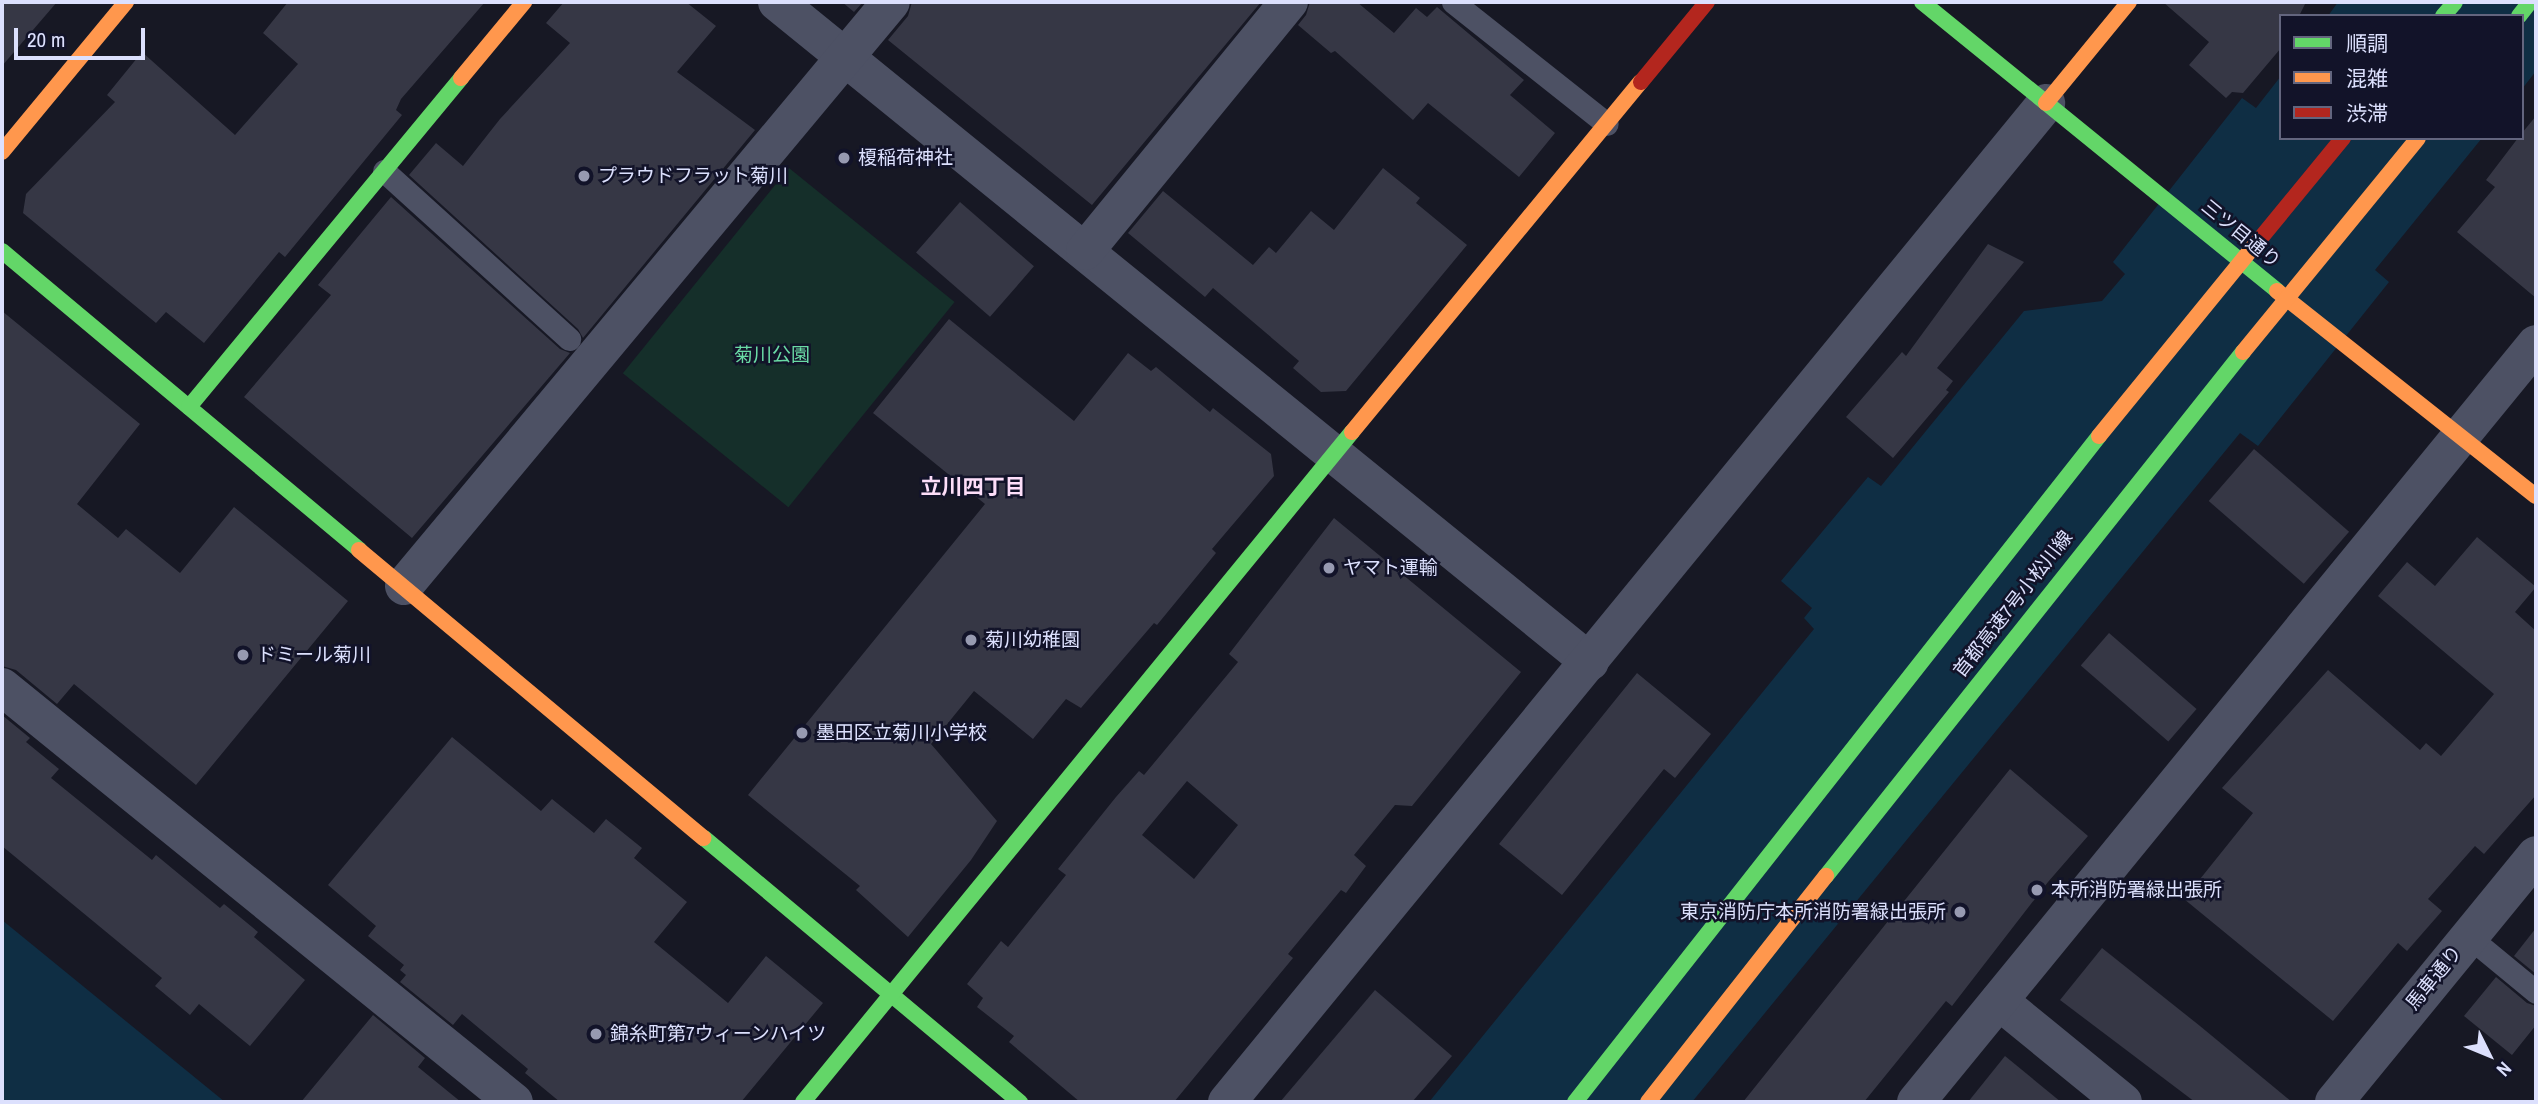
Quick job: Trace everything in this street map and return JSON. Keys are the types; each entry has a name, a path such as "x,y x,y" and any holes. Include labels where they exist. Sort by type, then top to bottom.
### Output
{"main road":[{"path":"2,152 126,2"},
{"path":"189,407 524,2"},
{"path":"803,1102 888,995 1707,2"},
{"name":"三ツ目通り","path":"1922,2 2351,351 2536,496"},
{"path":"2046,103 2129,2"},
{"name":"首都高速7号小松川線","path":"1575,1102 2106,427 2341,140"},
{"name":"首都高速7号小松川線","path":"1648,1102 1784,926 2154,461 2416,140"},
{"path":"2,251 888,995 1020,1102"}],"street":[{"path":"777,2 1590,662"},
{"path":"404,586 891,2"},
{"path":"1085,251 1289,2"},
{"path":"1227,1102 2046,103"},
{"path":"1916,1102 2536,344"},
{"path":"2,687 514,1102"},
{"name":"馬車通り","path":"2334,1102 2536,855"},
{"path":"1999,1001 2123,1102"}],"lane":[{"path":"1452,2 1607,124"},
{"path":"384,171 569,340"},
{"path":"2468,936 2536,992"}],"green space":[{"name":"菊川公園","path":"789,168 955,302 788,507 623,373"}],"water":[{"path":"2338,2 2536,2 2536,71 2524,86 2524,14 2329,14"},
{"path":"2279,79 2279,140 2480,140 2375,270 2389,282 2258,446 2240,433 1692,1102 1429,1102 1814,629 1804,618 1812,608 1781,581 1868,477 1881,486 2024,311 2102,301 2125,274 2113,262 2242,98 2256,108"},
{"path":"2,920 225,1102 2,1102"}],"building":[{"path":"2,2 57,2 2,66"},
{"path":"288,2 485,2 401,99 396,110 402,115 285,257 279,252 204,343 166,312 156,323 23,213 26,194 115,102 107,95 142,52 235,135 298,64 263,33"},
{"path":"564,2 686,2 716,26 677,72 755,130 583,338 578,329 409,175 436,143 463,166 500,119 570,43 546,23"},
{"path":"842,2 863,2 854,12"},
{"path":"912,2 1261,2 1092,205 888,40 908,16"},
{"path":"1310,2 1357,2 1394,33 1416,8 1427,17 1437,7 1524,80 1510,95 1555,133 1519,177 1428,103 1413,120 1335,51 1331,53 1298,25 1306,15"},
{"path":"2163,2 2306,2 2300,14 2279,14 2279,50 2243,93 2232,92 2226,98 2189,65 2209,42"},
{"path":"2536,116 2536,298 2457,232 2495,187 2486,180 2516,140 2524,140 2524,131"},
{"path":"1383,168 1420,198 1416,203 1467,245 1346,391 1321,392 1293,368 1299,361 1213,288 1205,297 1128,233 1163,191 1253,265 1269,247 1276,253 1311,211 1334,230"},
{"path":"391,197 560,349 570,353 412,538 244,397 331,295 318,285"},
{"path":"960,202 1034,266 990,317 916,253"},
{"path":"1988,244 2024,262 1937,368 1953,381 1946,390 1949,392 1893,458 1846,417 1902,352 1906,356"},
{"path":"2,311 140,424 77,504 118,538 126,529 180,573 234,507 348,601 196,785 74,684 57,704 16,670 2,666"},
{"path":"949,319 1074,421 1128,353 1151,371 1156,367 1210,412 1213,408 1271,454 1274,476 1212,549 1216,553 1157,625 1154,623 1081,708 1066,699 1033,739 974,691 931,744 997,821 971,860 908,937 856,890 860,886 748,795 985,504 873,413"},
{"path":"2254,449 2349,532 2304,584 2209,501"},
{"path":"1334,518 1521,672 1412,806 1395,805 1354,855 1366,866 1346,893 1341,890 1288,954 1293,958 1174,1102 1080,1102 1009,1042 1014,1036 977,1007 983,998 967,984 1001,941 1008,947 1066,875 1058,869 1116,797 1139,771 1144,775 1238,662 1229,654","holes":["1187,781 1238,825 1194,879 1142,835"]},
{"path":"2477,537 2536,587 2515,612 2536,631 2536,795 2484,854 2475,846 2428,899 2442,911 2407,951 2398,943 2333,1021 2184,899 2253,813 2222,788 2328,670 2420,750 2426,743 2441,756 2494,694 2378,596 2407,562 2435,586"},
{"path":"2109,633 2197,709 2168,742 2081,665"},
{"path":"1637,673 1711,734 1675,778 1664,769 1562,895 1499,844"},
{"path":"2,715 30,738 26,742 59,769 51,778 152,860 156,855 220,908 224,904 258,932 254,937 305,980 250,1046 199,1004 190,1015 155,986 162,978 2,846"},
{"path":"452,737 541,811 552,799 594,833 606,819 642,848 634,858 687,902 654,942 728,1003 766,956 823,1003 741,1102 560,1102 525,1073 528,1069 462,1014 453,1025 400,982 406,975 400,970 404,965 368,936 376,926 328,885"},
{"path":"2010,769 2088,836 2048,882 1952,1006 1946,1001 1864,1102 1743,1102"},
{"path":"2536,928 2536,974 2514,956"},
{"path":"2102,948 2292,1102 2195,1102 2060,1000"},
{"path":"2496,977 2527,1003 2536,1006 2536,1025 2512,1055 2464,1016"},
{"path":"1375,990 1452,1056 1412,1102 1280,1102"},
{"path":"373,1015 425,1058 418,1067 461,1102 301,1102"},
{"path":"2005,1056 2061,1102 1968,1102"}],"traffic: fast":[{"path":"1922,2 2277,291"},
{"path":"2445,14 2455,2"},
{"path":"2521,14 2530,2"},
{"path":"189,407 461,78"},
{"path":"2,251 359,550"},
{"path":"1826,876 2243,352"},
{"path":"803,1102 1352,432"},
{"path":"1575,1102 2099,436"},
{"path":"704,838 1020,1102"}],"traffic: slow":[{"path":"2,152 126,2"},
{"path":"461,78 524,2"},
{"path":"2046,103 2129,2"},
{"path":"1352,432 1641,82"},
{"path":"2243,352 2416,140"},
{"path":"2099,436 2255,245"},
{"path":"2277,291 2536,496"},
{"path":"359,550 704,838"},
{"path":"1648,1102 1826,876"}],"traffic: jam":[{"path":"1641,82 1707,2"},
{"path":"2255,245 2341,140"}],"place":[{"name":"榎稲荷神社","path":"844,158"},
{"name":"プラウドフラット菊川","path":"584,176"},
{"name":"ヤマト運輸","path":"1329,568"},
{"name":"菊川幼稚園","path":"971,640"},
{"name":"ドミール菊川","path":"243,655"},
{"name":"墨田区立菊川小学校","path":"802,733"},
{"name":"本所消防署緑出張所","path":"2037,890"},
{"name":"東京消防庁本所消防署緑出張所","path":"1960,912"},
{"name":"錦糸町第7ウィーンハイツ","path":"596,1034"}],"district":[{"name":"立川四丁目","path":"973,487"}]}
